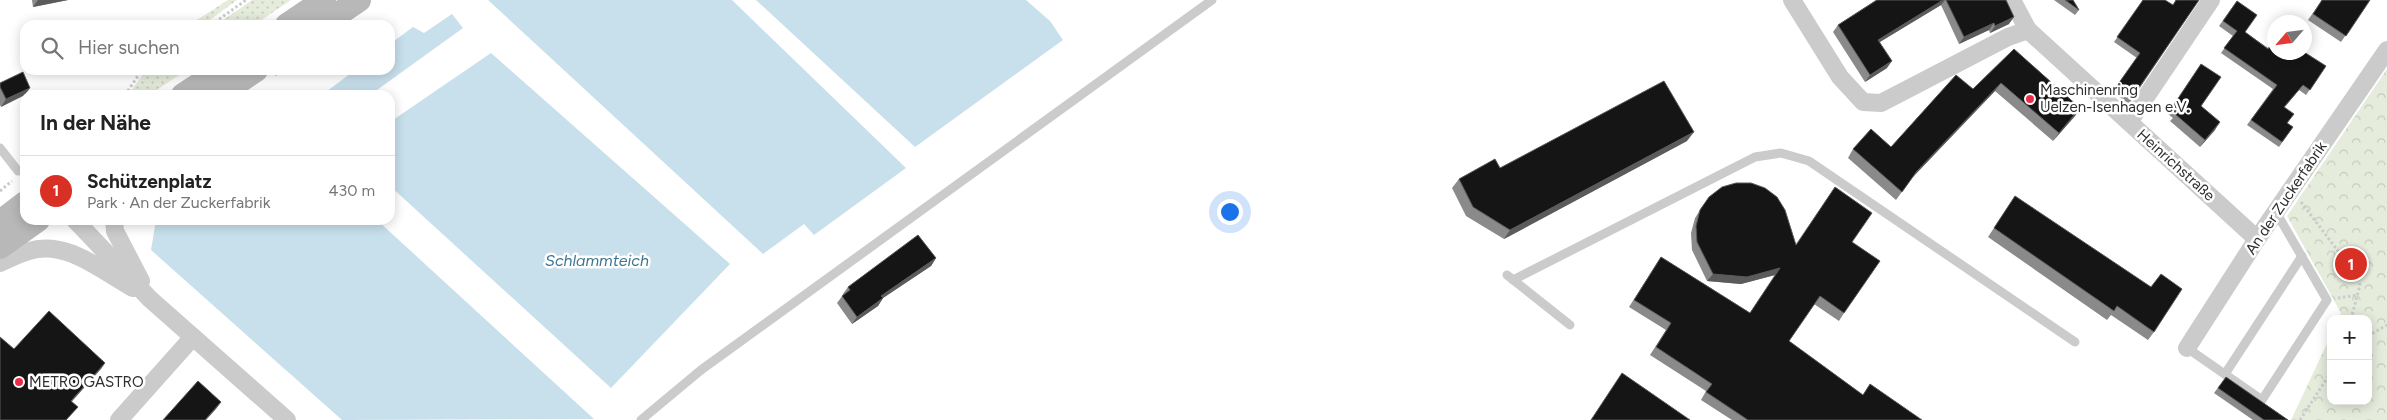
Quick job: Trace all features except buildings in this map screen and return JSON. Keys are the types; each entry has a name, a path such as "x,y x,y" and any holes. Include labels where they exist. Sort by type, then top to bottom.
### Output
{"main road":[{"path":"294,20 324,0"},
{"path":"329,20 359,0"},
{"path":"191,90 213,75"},
{"path":"226,90 249,75"},
{"path":"0,222 20,207"},
{"path":"0,247 31,225"}],"street":[{"path":"1792,0 1840,77 1863,102 1880,103 2008,37 2028,30"},
{"name":"Heinrichstraße","path":"2012,0 2028,30 2257,239"},
{"path":"2129,122 2211,0"},
{"name":"An der Zuckerfabrik","path":"2187,348 2257,239 2387,50"},
{"path":"80,225 150,299 287,420"},
{"path":"114,225 115,231 150,299"},
{"path":"0,263 30,250 52,249 71,252 150,299"},
{"path":"119,420 193,337"}],"lane":[{"path":"641,420 701,370 1212,0"},
{"path":"0,148 18,171"},
{"path":"1570,325 1510,278 1755,156 1781,152 1809,161 2075,342"},
{"path":"2187,348 2262,400 2327,300 2276,212"},
{"path":"2225,374 2302,256"}],"path":[{"path":"218,20 246,0"},
{"path":"128,90 139,75"},
{"path":"2292,189 2356,275 2360,285 2352,315"},
{"path":"2327,300 2358,294"},
{"path":"2372,334 2387,325"},
{"path":"2300,420 2327,378"}],"green space":[{"path":"228,0 237,0 210,20 197,20"},
{"path":"252,0 291,0 261,20 223,20"},
{"path":"2387,69 2387,420 2291,420 2327,344 2327,405 2372,405 2372,315 2340,315 2341,313 2287,216"},
{"path":"142,75 179,75 157,90 132,90"}],"water":[{"path":"488,0 732,0 906,168 814,235 804,224 763,254"},
{"path":"756,0 1026,0 1050,21 1063,40 915,147"},
{"path":"452,14 463,28 377,90 329,90 348,75 395,75 395,40 413,27 424,33"},
{"name":"Schlammteich","path":"491,53 730,264 611,388 395,191 395,119"},
{"path":"155,225 382,225 594,419 342,420 151,250"}],"place":[{"name":"Maschinenring Uelzen-Isenhagen e.V.","path":"2030,99"},
{"name":"Schützenplatz","path":"2351,264"},
{"name":"METRO GASTRO","path":"19,382"}]}
